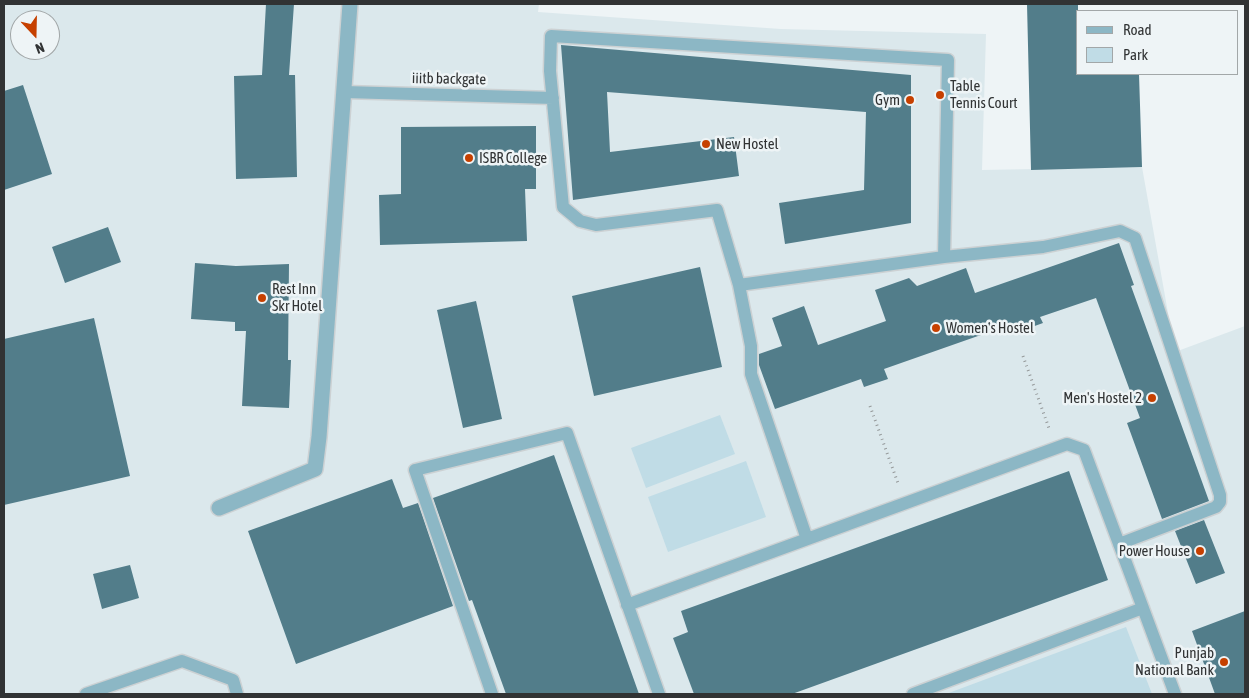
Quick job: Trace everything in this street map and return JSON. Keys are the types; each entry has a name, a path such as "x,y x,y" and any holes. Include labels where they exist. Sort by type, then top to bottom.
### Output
{"street":[{"path":"219,508 315,470 345,92 350,4"}],"lane":[{"path":"807,538 750,374 751,346 739,285 717,210 596,225 580,221 563,207 553,98 551,36 948,60 944,256"},
{"name":"iiitb backgate","path":"345,92 553,98"},
{"path":"739,285 910,263 944,256 1043,247 1120,231 1134,238 1220,495 1220,502 1216,508 1119,544"},
{"path":"492,694 416,470 567,433 659,694"},
{"path":"627,605 1067,444 1084,450 1175,694"},
{"path":"912,694 1142,608"},
{"path":"86,694 182,661 233,680 237,694"}],"path":[{"path":"1023,356 1056,448"},
{"path":"870,406 905,503"}],"shaded area":[{"path":"4,4 539,4 538,12 781,29 986,34 982,170 1142,167 1175,352 1245,326 1245,694 4,694"}],"green space":[{"path":"720,415 735,454 646,488 631,448"},
{"path":"746,461 766,517 668,552 648,497"},
{"path":"1126,627 1152,694 946,694"}],"building":[{"path":"266,4 294,4 289,75 295,75 297,177 236,179 234,76 262,75"},
{"path":"1027,4 1078,4 1078,10 1076,10 1076,75 1139,75 1142,167 1031,170"},
{"name":"New Hostel","path":"561,45 911,75 911,223 785,244 779,203 864,190 866,112 607,92 610,152 734,137 739,176 573,200"},
{"path":"23,85 52,174 4,190 4,91"},
{"path":"536,126 536,189 525,189 527,241 380,245 379,195 401,194 401,127"},
{"path":"108,227 121,262 65,283 52,247"},
{"name":"Women's Hostel","path":"1119,243 1134,285 1131,286 1209,501 1162,519 1127,423 1140,418 1096,298 1040,317 1043,323 1018,332 1015,323 884,369 888,379 864,387 861,379 775,409 759,365 759,354 782,346 772,318 804,306 818,345 886,321 875,290 909,278 917,286 966,268 975,293"},
{"path":"195,263 236,266 289,264 288,360 291,360 289,408 242,406 246,331 235,331 235,322 191,319"},
{"path":"700,267 722,367 594,396 572,296"},
{"path":"476,301 502,419 463,428 437,310"},
{"path":"94,318 130,476 4,505 4,339"},
{"path":"554,455 639,694 506,694 472,600 469,601 433,498"},
{"path":"1069,471 1108,580 792,694 694,694 673,638 688,632 681,611"},
{"path":"392,479 403,508 418,503 453,606 296,664 248,531"},
{"name":"Power House","path":"1204,520 1225,573 1196,584 1175,531"},
{"path":"130,565 139,598 102,609 93,574"},
{"name":"Punjab National Bank","path":"1245,611 1245,694 1215,694 1192,631"}],"place":[{"name":"Table Tennis Court","path":"940,95"},
{"name":"Gym","path":"910,100"},
{"name":"New Hostel","path":"706,144"},
{"name":"ISBR College","path":"469,158"},
{"name":"Rest Inn Skr Hotel","path":"262,298"},
{"name":"Women's Hostel","path":"936,328"},
{"name":"Men's Hostel 2","path":"1152,398"},
{"name":"Power House","path":"1200,551"},
{"name":"Punjab National Bank","path":"1224,662"}]}
